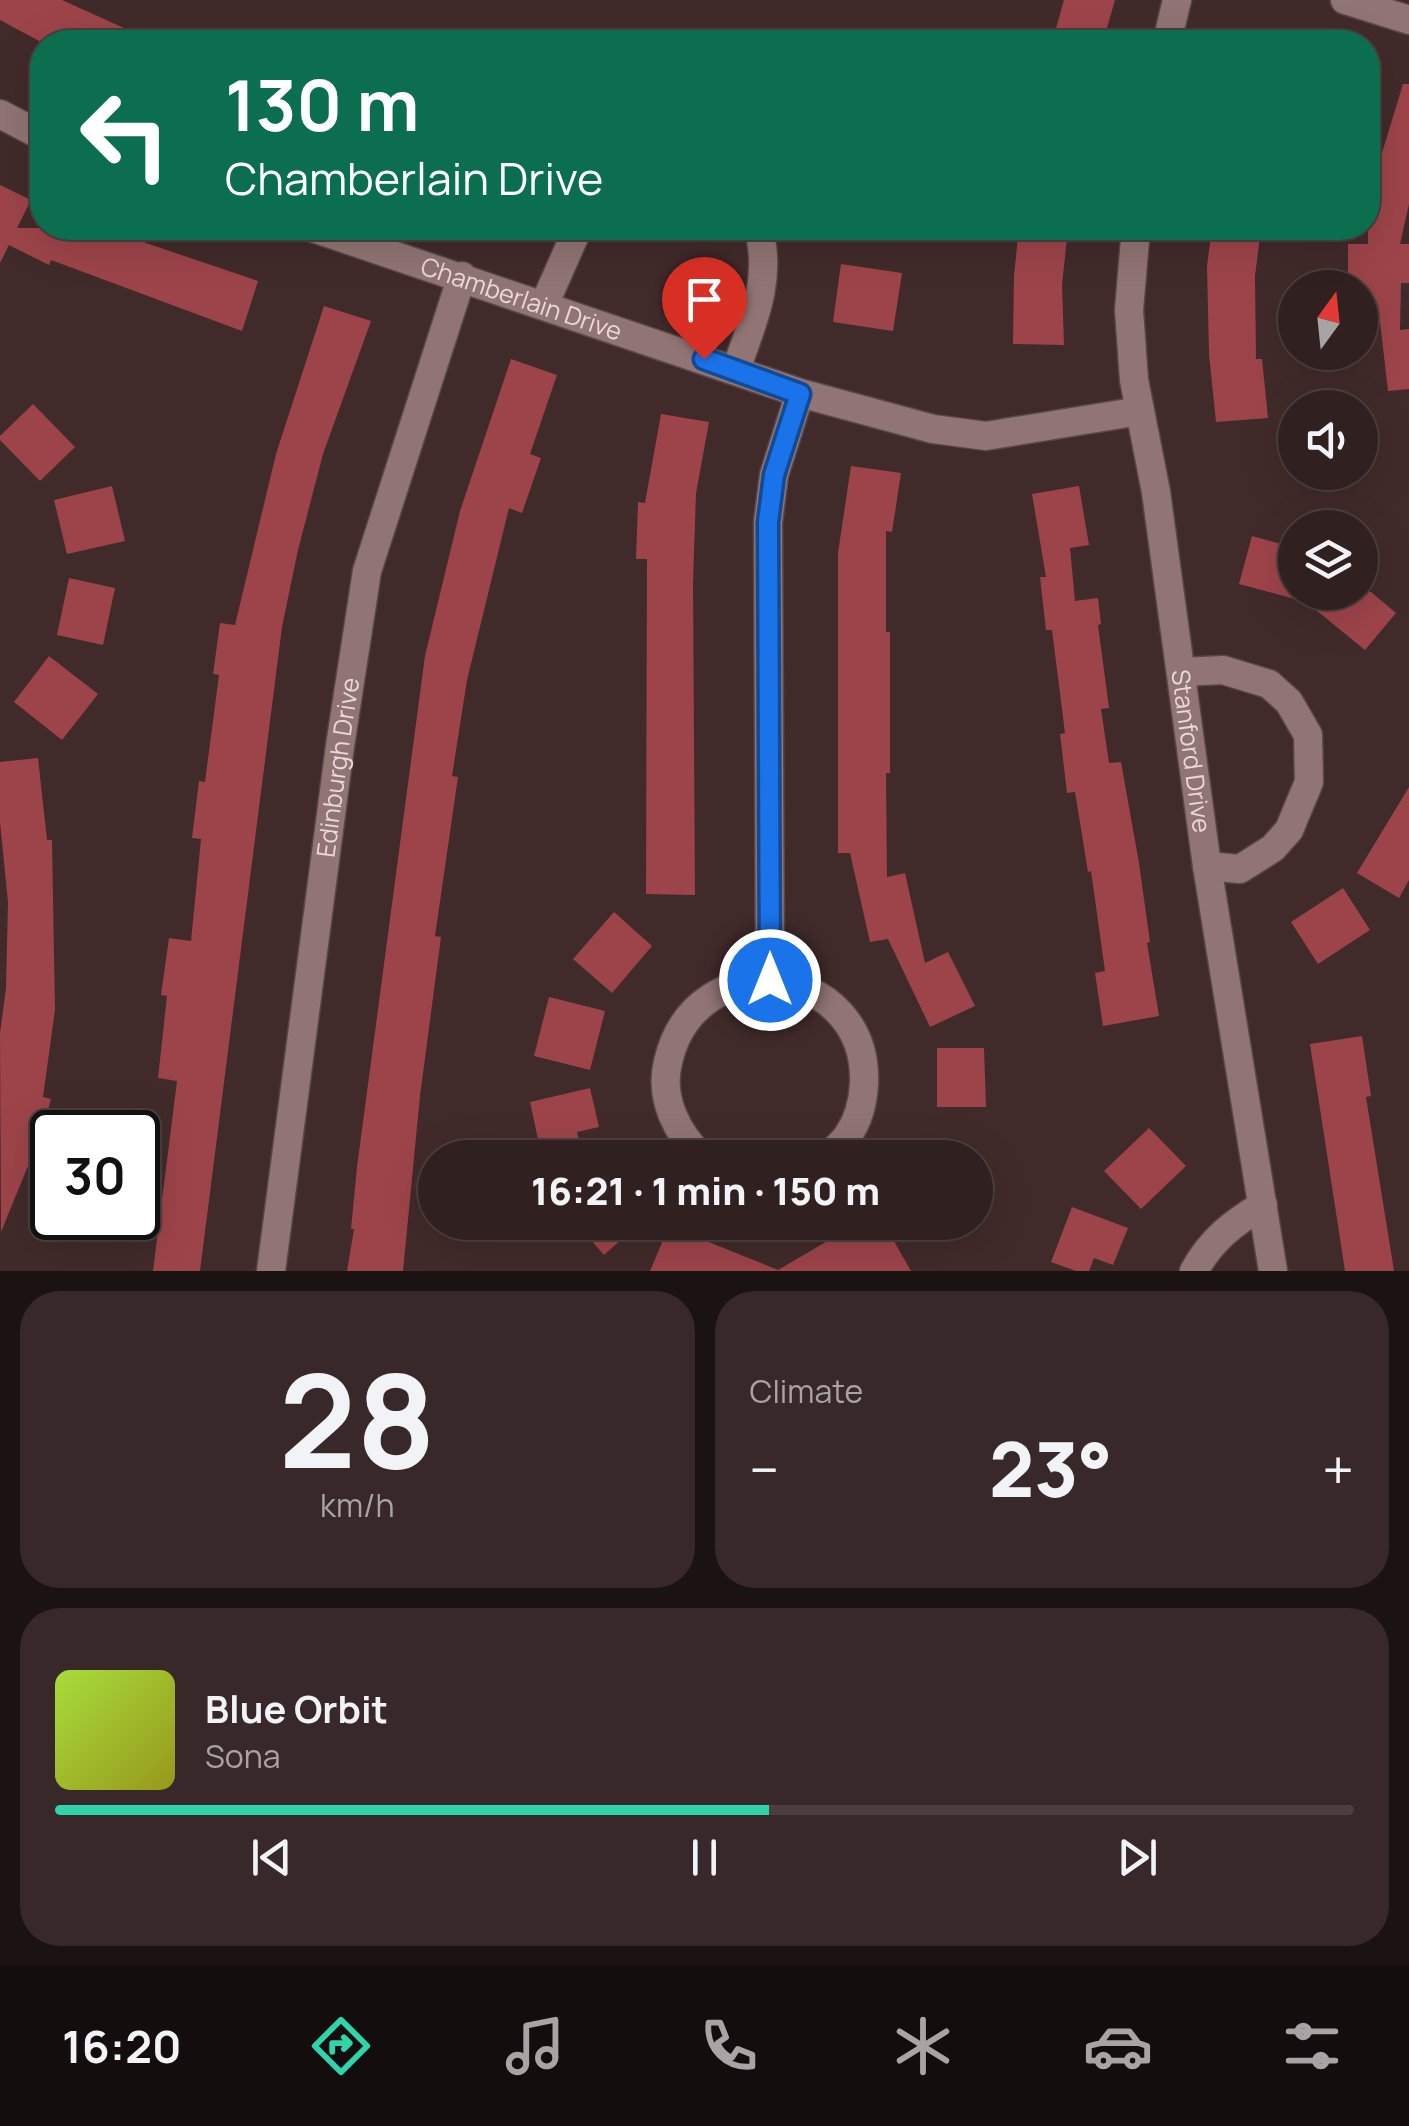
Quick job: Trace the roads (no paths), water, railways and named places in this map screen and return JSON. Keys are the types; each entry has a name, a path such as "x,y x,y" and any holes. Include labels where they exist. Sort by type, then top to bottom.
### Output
{"street":[{"path":"1170,30 1178,0"},
{"path":"1345,0 1409,20"},
{"path":"0,114 30,130"},
{"name":"Chamberlain Drive","path":"351,240 800,394 933,429 986,436 1140,411"},
{"path":"544,305 573,240"},
{"path":"736,370 762,289 765,264 760,240"},
{"name":"Stanford Drive","path":"1135,240 1129,310 1140,411 1156,492 1208,866 1273,1271"},
{"name":"Edinburgh Drive","path":"270,1271 367,571 462,276"},
{"path":"770,980 768,522 774,475 800,394"},
{"path":"1181,672 1223,670 1269,684 1289,702 1308,735 1308,782 1289,830 1273,848 1240,869 1208,866"},
{"path":"687,1140 668,1104 665,1073 672,1043 688,1016 710,996 739,983 770,980 804,988 833,1006 854,1034 864,1067 863,1102 844,1140"},
{"path":"1194,1271 1205,1251 1230,1225 1263,1205"}]}
